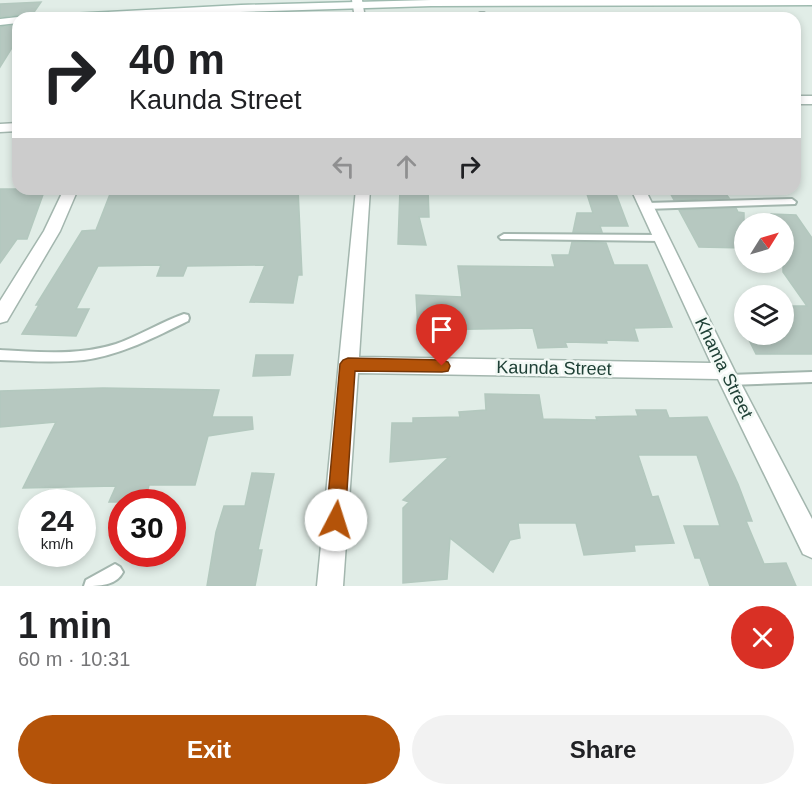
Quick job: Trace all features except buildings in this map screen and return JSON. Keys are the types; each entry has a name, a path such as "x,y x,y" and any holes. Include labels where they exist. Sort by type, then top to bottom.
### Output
{"street":[{"path":"148,12 358,2 812,2"},
{"path":"0,316 52,231 68,195"},
{"path":"330,586 362,195"},
{"name":"Khama Street","path":"642,197 727,376 812,545"},
{"name":"Kaunda Street","path":"348,364 727,376"}],"lane":[{"path":"642,197 792,202"},
{"path":"504,237 662,238"},
{"path":"0,355 75,356 99,353 136,340 184,318"},
{"path":"727,376 812,376"},
{"path":"92,586 115,572"}],"route":[{"path":"336,520 348,364 442,366"}]}
